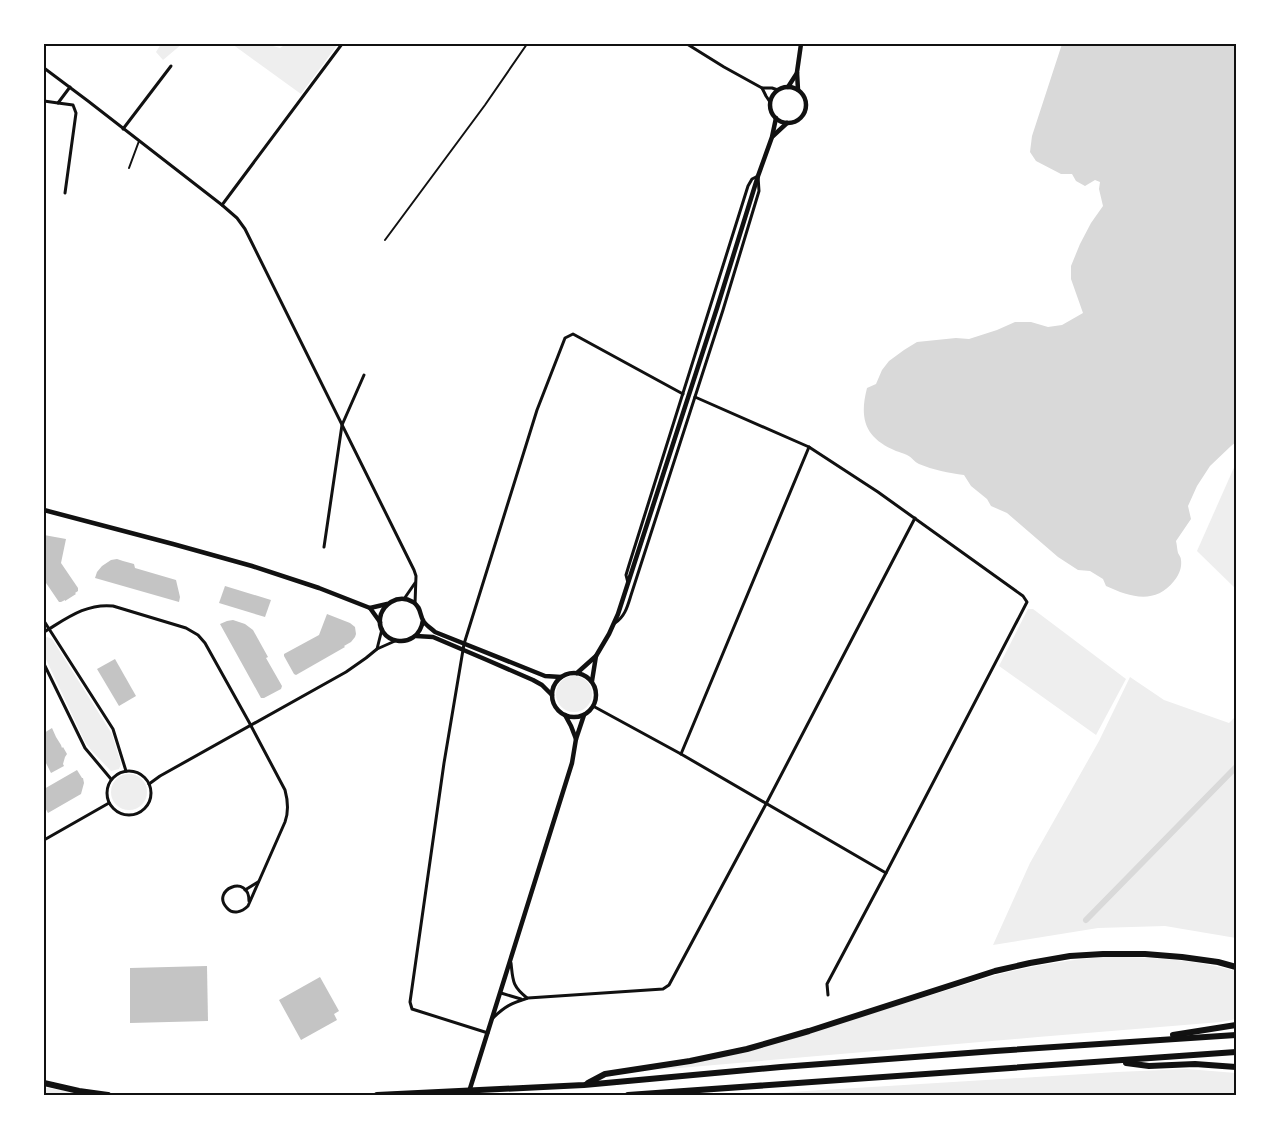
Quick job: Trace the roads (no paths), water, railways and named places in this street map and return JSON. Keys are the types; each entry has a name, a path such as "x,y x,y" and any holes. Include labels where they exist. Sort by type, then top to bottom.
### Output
{"highway":[{"path":"584,1084 605,1074 690,1061 747,1049 809,1032 995,972 1070,956 1145,954 1182,957 1236,967"},
{"path":"1135,1041 1236,1025"},
{"path":"378,1095 584,1084 790,1066 1236,1035"},
{"path":"628,1095 1236,1052"},
{"path":"1113,1061 1149,1066 1195,1064 1236,1067"},
{"path":"44,1083 108,1095"}],"main road":[{"path":"798,90 788,87 778,90 773,96 770,102 771,112 781,122 796,121 801,117 806,106 804,98 798,90 797,72 801,44"},
{"path":"788,87 797,72"},
{"path":"577,673 596,656 615,623 772,137 776,118"},
{"path":"772,137 787,123"},
{"path":"44,510 252,566 319,588 370,608 380,622 382,629 395,641 402,642 416,636 423,620"},
{"path":"380,622 383,609 388,604 392,601 404,599 415,604 423,620 435,632 544,676 561,677 569,674 582,674 592,681 596,689 595,702 584,715 571,717 565,715"},
{"path":"370,608 388,604"},
{"path":"416,636 433,637 463,650 542,685 552,695"},
{"path":"592,681 596,656"},
{"path":"561,677 554,685 553,701 565,715 576,739"},
{"path":"468,1095 570,768 576,739 584,715"}],"street":[{"path":"222,205 342,44"},
{"path":"687,44 762,88 778,90"},
{"path":"123,129 171,66"},
{"path":"44,68 222,205 246,229 414,570 416,576 415,604"},
{"path":"58,103 70,87"},
{"path":"762,88 770,102"},
{"path":"44,102 73,105 76,113 65,193"},
{"path":"615,623 624,615 695,397 759,191 758,176 752,179 748,186 629,565 626,575 628,584"},
{"path":"488,1033 412,1009 410,1002 444,763 464,644 538,410 565,338 573,334 683,394"},
{"path":"324,547 342,425 364,375"},
{"path":"695,397 809,447 915,518 1023,596 1027,602 827,984 828,995"},
{"path":"681,754 809,447"},
{"path":"492,1018 513,1002 528,998 663,989 669,985 915,518"},
{"path":"404,599 415,583"},
{"path":"44,632 81,611 92,606 103,605 113,606 186,628 198,635 205,643 251,725 288,799 285,822 258,882 249,901 245,909 237,912 229,910 224,903 224,895 229,888 237,886 245,890 249,901"},
{"path":"44,621 113,729 126,771"},
{"path":"377,649 382,629"},
{"path":"149,784 160,776 346,672 377,649 395,641"},
{"path":"44,664 85,748 112,779"},
{"path":"593,706 681,754 886,873"},
{"path":"126,771 140,773 149,784 151,790 151,798 143,810 130,815 117,811 109,803 107,797 108,784 116,775 126,771"},
{"path":"44,840 109,803"},
{"path":"245,890 258,882"},
{"path":"510,961 514,984 528,998"},
{"path":"501,992 523,1000"}],"lane":[{"path":"385,240 485,105 527,44"},
{"path":"129,168 139,142"}],"waterway":[{"path":"1086,920 1236,767"}]}
